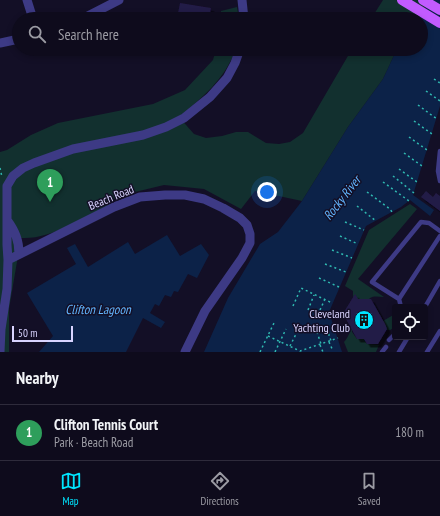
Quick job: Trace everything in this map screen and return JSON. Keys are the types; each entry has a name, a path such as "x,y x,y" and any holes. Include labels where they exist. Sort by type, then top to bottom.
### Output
{"main road":[{"path":"402,0 422,12"},
{"path":"423,0 440,10"},
{"path":"428,16 440,23"}],"street":[{"path":"27,0 31,12"},
{"path":"96,12 119,0"},
{"path":"242,0 243,12"},
{"path":"0,43 12,40"},
{"path":"0,352 1,329 7,289 7,186 13,176 34,162 72,149 143,135 166,127 184,118 210,97 226,78 238,56"},
{"name":"Beach Road","path":"8,260 114,207 140,197 185,195 204,199 223,208 240,218 247,225 250,234 250,243 242,258 205,311 185,352"},
{"path":"7,220 14,230 19,244 19,254"}],"lane":[{"path":"440,151 438,171 440,181"},
{"path":"400,304 399,299 372,282 421,222 429,223 440,231"},
{"path":"399,299 440,236"},
{"path":"427,304 440,281"},
{"path":"427,352 440,332"},
{"path":"389,340 392,337"},
{"path":"399,352 406,340"},
{"path":"382,352 386,347"}],"path":[{"path":"434,79 440,83"},
{"path":"426,91 440,101"},
{"path":"418,105 436,118"},
{"path":"414,121 432,134"},
{"path":"409,137 427,150"},
{"path":"404,153 422,166"},
{"path":"399,169 417,182"},
{"path":"393,176 414,193"},
{"path":"383,182 408,201"},
{"path":"367,192 392,212"},
{"path":"357,206 376,221"},
{"path":"345,222 364,230"},
{"path":"340,236 358,244"},
{"path":"332,250 352,258"},
{"path":"325,264 346,272"},
{"path":"319,278 339,287"},
{"path":"293,306 301,288 332,303"},
{"path":"308,310 314,294"},
{"path":"320,310 325,299"},
{"path":"260,352 275,322"},
{"path":"275,352 286,329"},
{"path":"327,329 333,351"},
{"path":"317,332 323,352"},
{"path":"290,352 296,334"},
{"path":"268,336 299,351 338,338"},
{"path":"311,348 312,352"}],"green space":[{"path":"383,0 432,0 422,12 375,12"},
{"path":"237,7 238,12 221,12"},
{"path":"214,56 233,56 219,79 212,87 179,117 194,134 206,138 236,132 248,132 266,143 279,144 290,142 303,133 348,56 394,56 383,79 348,127 302,201 255,191 241,209 204,189 164,185 135,192 108,201 110,205 55,232 32,238 21,238 9,309 9,352 0,352 0,152 7,150 31,135 58,123 153,104 185,90 213,60"},
{"path":"410,204 417,209 358,279 384,297 358,299 353,297 353,291 345,286 369,230"},
{"path":"392,316 392,329 386,330 383,321"},
{"path":"352,329 352,332 357,339 364,339 367,344 379,345 376,352 348,352 344,342"}],"water":[{"name":"Rocky River","path":"432,0 440,0 440,106 413,195 434,210 430,216 410,200 401,207 366,226 329,312 342,352 204,352 228,298 260,244 278,232 302,201 348,127 383,79 394,56 428,56 428,12 422,12"},
{"name":"Clifton Lagoon","path":"167,235 180,256 201,244 209,255 197,278 188,274 178,292 174,291 171,297 165,295 159,306 155,304 150,313 165,322 161,328 143,318 126,352 39,352 53,336 27,293 76,264 67,248 75,244 88,267 128,242 135,254"}],"building":[{"path":"180,3 211,8 210,12 178,12"},
{"path":"426,191 433,197 436,193 440,196 440,211 421,197"},
{"name":"Cleveland Yachting Club","path":"355,294 358,299 371,299 385,324 387,329 378,344 367,344 364,339 357,339 346,319 347,317 344,312"}],"place":[{"name":"Clifton Tennis Court","path":"50,202"},
{"name":"Cleveland Yachting Club","path":"364,320"}]}
